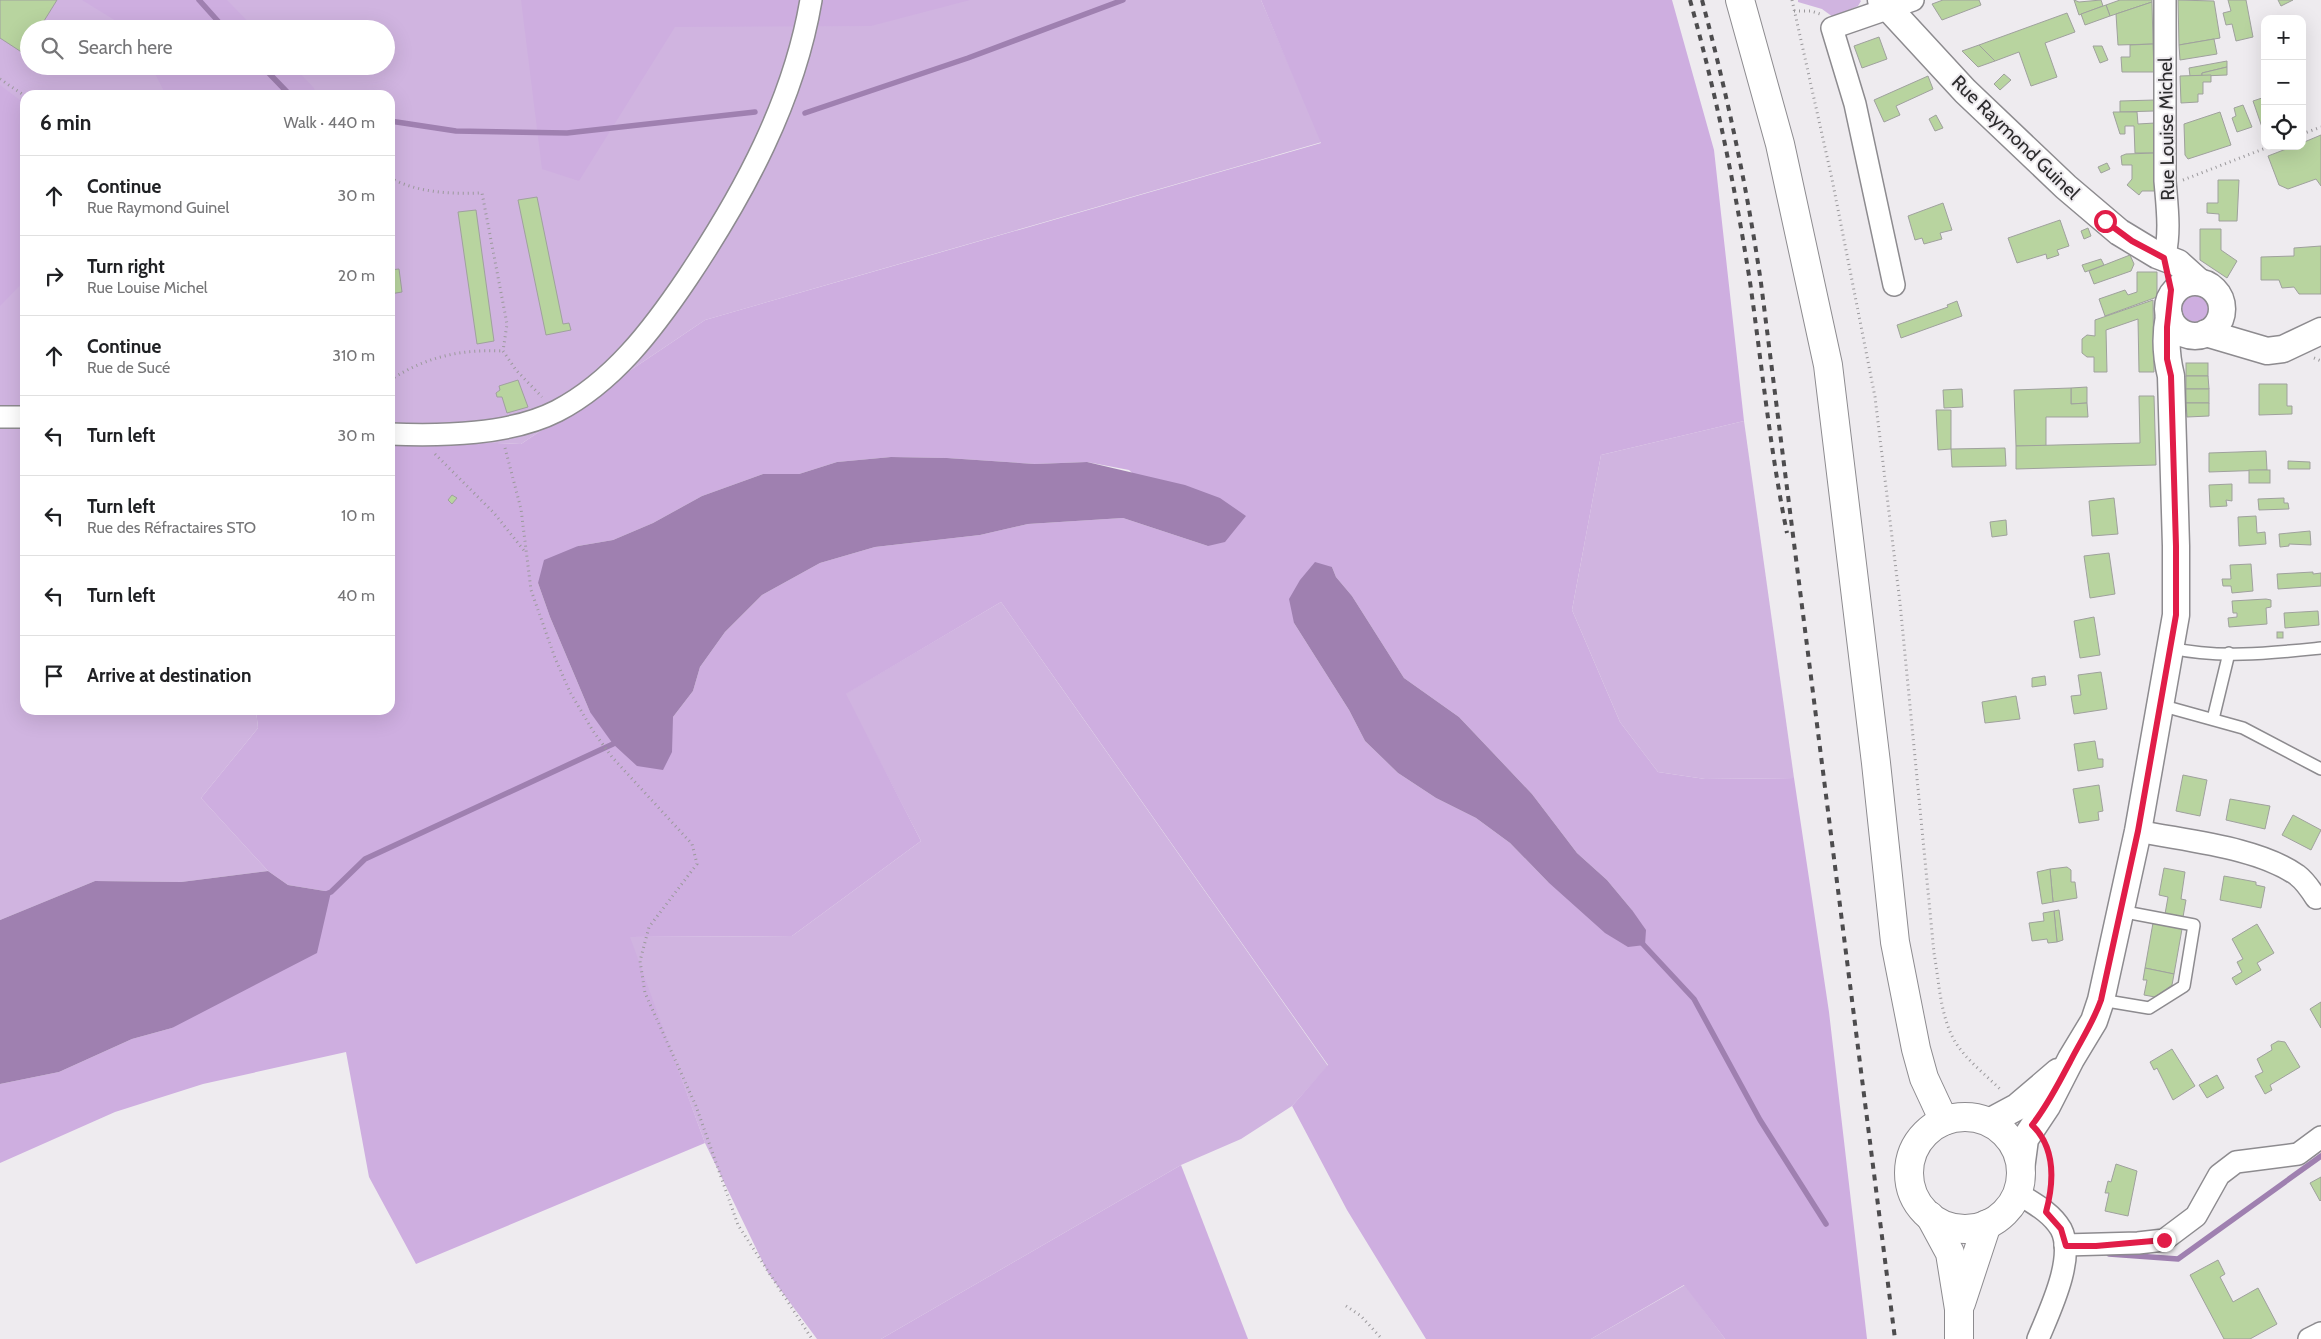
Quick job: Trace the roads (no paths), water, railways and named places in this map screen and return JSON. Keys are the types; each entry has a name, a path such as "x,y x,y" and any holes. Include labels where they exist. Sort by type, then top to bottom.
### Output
{"main road":[{"path":"1740,0 1780,144 1828,365 1875,754 1896,951 1916,1049 1924,1078 1944,1121"},
{"path":"1967,1117 1989,1122 1999,1129 2011,1142 2019,1157 2019,1181 2005,1212 1986,1224 1970,1228 1953,1227 1930,1216 1922,1209 1912,1191 1909,1175 1910,1160 1926,1132 1944,1121 1967,1117"},
{"path":"1930,1216 1950,1253 1959,1309 1959,1339"},
{"path":"1959,1309 1986,1224"}],"street":[{"path":"395,434 414,435 501,428 529,422 556,411 588,392 624,361 672,300 716,235 754,169 805,36 811,0"},
{"name":"Rue Louise Michel","path":"2025,1116 2047,1106 2071,1059 2094,1021 2101,1000 2138,831 2171,648 2177,584 2171,376 2167,359 2167,327 2171,290 2164,258 2166,250 2167,206 2165,181 2165,0"},
{"path":"1894,285 1855,104 1832,28 1895,3"},
{"name":"Rue Raymond Guinel","path":"1895,3 1965,91 2060,181 2118,232 2164,258"},
{"path":"2164,258 2178,263 2199,282"},
{"path":"2278,349 2244,330 2222,309 2218,294 2206,284 2199,282 2185,284 2174,292 2170,307 2172,323 2183,333 2202,334 2267,351 2278,349 2298,343 2321,331"},
{"path":"2171,376 2178,358 2190,342 2217,324 2222,309"},
{"path":"0,417 20,417"},
{"path":"2138,831 2269,859 2297,875 2307,884 2316,898"},
{"path":"1989,1122 2025,1116 2025,1139 2019,1181 2061,1229 2066,1246 2056,1295 2038,1339"},
{"path":"2066,1246 2164,1240 2196,1216 2219,1175 2236,1162 2298,1154 2321,1137"},
{"path":"2309,1339 2321,1333"}],"lane":[{"path":"2171,648 2189,652 2229,653 2321,648"},
{"path":"2213,719 2229,653"},
{"path":"2160,704 2243,728 2321,769"},
{"path":"2101,1000 2149,1008 2184,986 2194,925 2120,911"}],"waterway":[{"path":"199,0 217,20"},
{"path":"805,113 968,58 1123,0"},
{"path":"271,75 285,90"},
{"path":"395,122 456,131 567,133 755,112"},
{"path":"326,894 331,892 365,859 613,744 617,739"},
{"path":"1640,941 1694,999 1760,1120 1826,1224"},
{"path":"2109,1254 2178,1259 2321,1156"}],"railway":[{"path":"1690,0 1724,140 1738,211 1750,282 1776,471 1787,533"},
{"path":"1702,0 1736,141 1761,283 1895,1339"}]}
